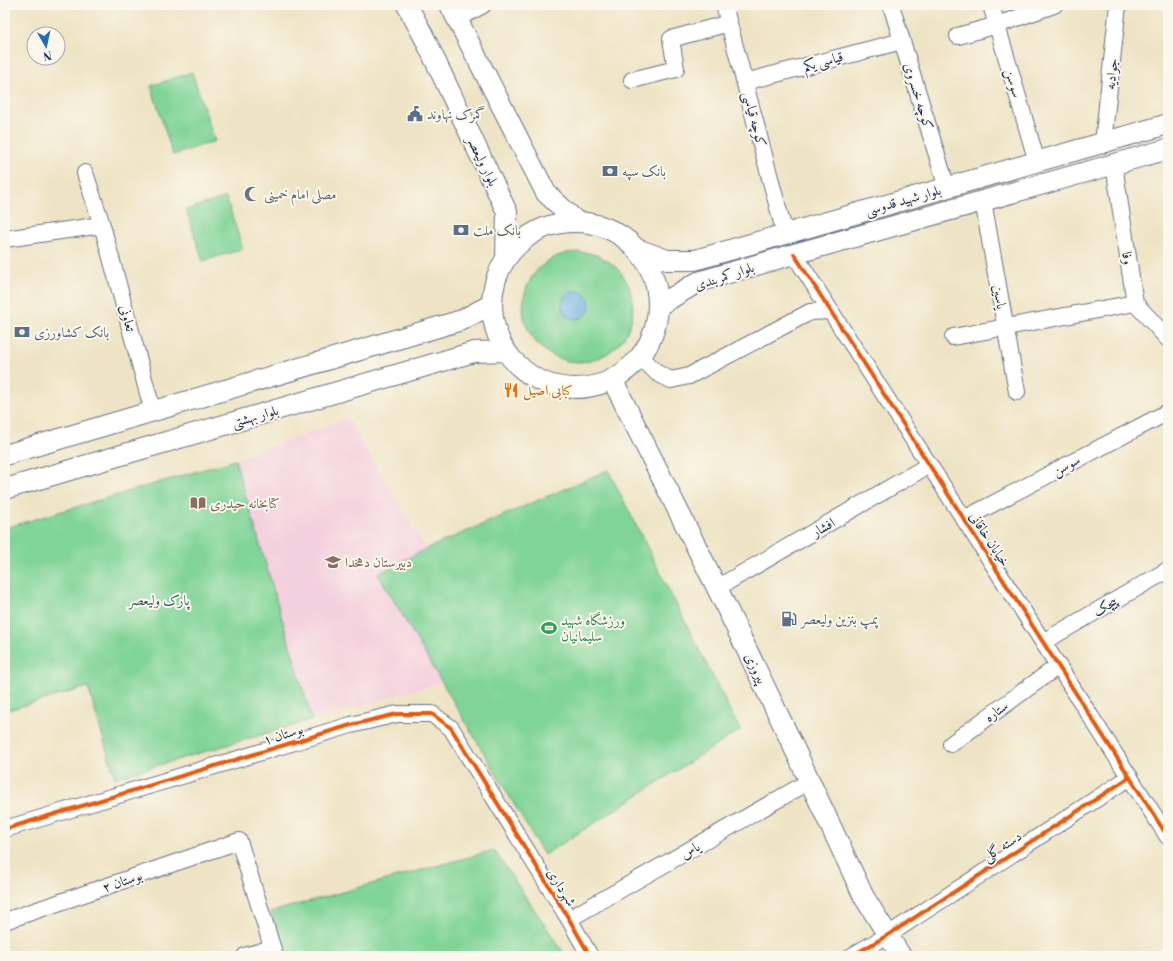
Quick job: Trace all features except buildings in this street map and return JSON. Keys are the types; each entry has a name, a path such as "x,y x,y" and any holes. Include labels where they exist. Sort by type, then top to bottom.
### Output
{"main road":[{"name":"بلوار ولیعصر","path":"407,5 424,37 507,212 506,258"},
{"path":"454,12 546,193 577,222"},
{"name":"بلوار شهید قدوسی","path":"637,249 667,260 695,260 1168,124"},
{"name":"بلوار شهید قدوسی","path":"794,254 1168,149"},
{"path":"577,222 600,225 620,235 637,249 649,266 656,285 658,306 656,324 650,341 640,356 627,370 612,379 589,386 565,387 542,381 522,369 506,351 495,329 492,304 496,280 506,258 520,244 538,230 555,224 577,222"},
{"name":"بلوار کمربندی","path":"658,306 698,282 794,254"},
{"path":"5,456 462,320 492,304"},
{"name":"بلوار بهشتی","path":"5,489 474,352 506,351"},
{"name":"پیروزی","path":"612,379 717,588 864,897 901,956"}],"street":[{"path":"454,12 483,5"},
{"name":"کوچه قیاسی","path":"724,5 786,234"},
{"name":"کوچه خسروی","path":"891,5 947,188"},
{"name":"سوسن","path":"991,5 1037,162"},
{"path":"958,36 997,25 1054,5"},
{"name":"جوادیه","path":"1103,143 1118,5"},
{"path":"632,80 676,69 671,39 729,23"},
{"name":"قیاسی یکم","path":"745,82 902,41"},
{"name":"وفا","path":"1114,165 1134,303"},
{"name":"تعاونی","path":"84,173 102,225 153,412"},
{"name":"یاسین","path":"983,201 1016,392"},
{"path":"5,239 102,225"},
{"name":"خیابان خاقانی","path":"794,254 1168,837"},
{"path":"953,337 1134,303 1168,339"},
{"path":"640,356 656,373 671,380 689,376 810,312 830,311"},
{"name":"سوسن","path":"964,519 1168,412"},
{"name":"افشار","path":"717,588 930,465"},
{"name":"پیچک","path":"1043,642 1168,570"},
{"name":"ستاره","path":"968,732 951,744 1058,666"},
{"name":"بوستان ۱","path":"5,830 351,725 397,714 432,714 451,728 514,830"},
{"name":"دسته گلی","path":"888,935 1130,777"},
{"name":"یاس","path":"569,919 810,781"},
{"name":"شهرداری","path":"514,830 590,956"},
{"name":"بوستان ۲","path":"5,921 239,841 274,952"},
{"path":"852,956 888,935"},
{"path":"245,956 274,952"}],"shaded area":[{"name":"دبیرستان دهخدا","path":"347,418 426,549 378,574 442,682 312,720 235,460"}],"green space":[{"path":"192,72 215,141 173,155 151,86"},
{"path":"226,197 243,249 203,261 186,210"},
{"path":"578,252 599,256 609,261 617,268 624,276 629,286 633,307 629,328 624,338 617,346 609,353 599,358 578,362 557,358 547,353 539,346 532,338 527,328 523,307 527,286 532,276 539,268 547,261 557,256"},
{"name":"پارک ولیعصر","path":"235,460 312,720 115,778 88,687 5,711 5,528"},
{"name":"ورزشگاه شهید سلیمانیان","path":"608,470 740,730 544,855 378,574 426,549"},
{"path":"494,850 566,956 285,956 271,912"}],"water":[{"path":"576,291 586,295 590,305 586,315 576,319 566,315 562,305 566,295"}],"cycle path":[{"path":"794,254 1168,837"},
{"path":"5,829 351,725 397,714 432,714 451,728 569,919 590,956"},
{"path":"852,956 888,935 1130,777"}],"place":[{"name":"گمرک نهاوند","path":"415,114"},
{"name":"بانک سپه","path":"610,171"},
{"name":"مصلی امام خمینی","path":"252,194"},
{"name":"بانک ملت","path":"461,230"},
{"name":"بانک کشاورزی","path":"22,332"},
{"name":"کبابی اصیل","path":"511,390"},
{"name":"کتابخانه حیدری","path":"198,503"},
{"name":"دبیرستان دهخدا","path":"333,562"},
{"name":"پمپ بنزین ولیعصر","path":"789,619"},
{"name":"ورزشگاه شهید سلیمانیان","path":"549,628"}]}
